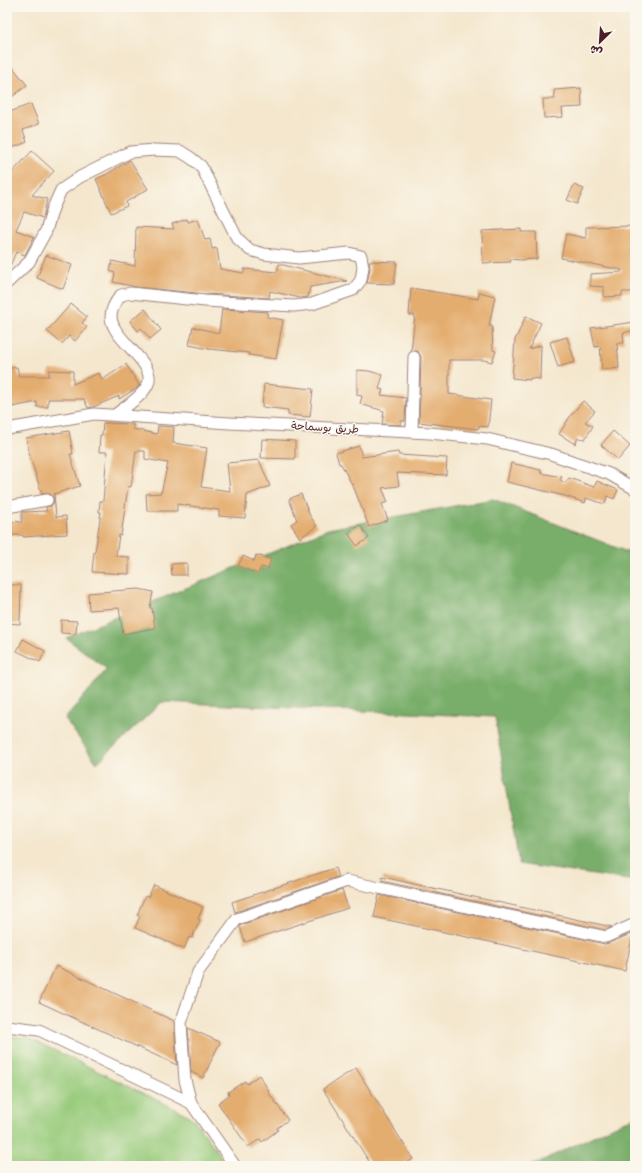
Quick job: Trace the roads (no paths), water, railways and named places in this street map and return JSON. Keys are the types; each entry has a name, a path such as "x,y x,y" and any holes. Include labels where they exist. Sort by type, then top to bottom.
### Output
{"street":[{"path":"7,283 29,262 46,231 53,208 61,190 80,177 130,152 154,150 180,151 192,158 201,166 237,238 250,250 264,254 299,258 349,253 361,256 363,266 362,280 353,290 312,304 294,306 205,301 131,292 121,295 114,304 111,317 116,331 149,370 149,383 142,393 115,415"},
{"path":"412,432 414,357"},
{"name":"طريق بوسماحة","path":"7,429 94,414 229,423 412,432 487,439 551,454 609,474 635,489"},
{"path":"7,507 47,500"},
{"path":"235,1166 191,1103 184,1080 181,1023 198,972 237,919 347,881 606,937 635,924"},
{"path":"7,1026 39,1030 191,1103"}]}
